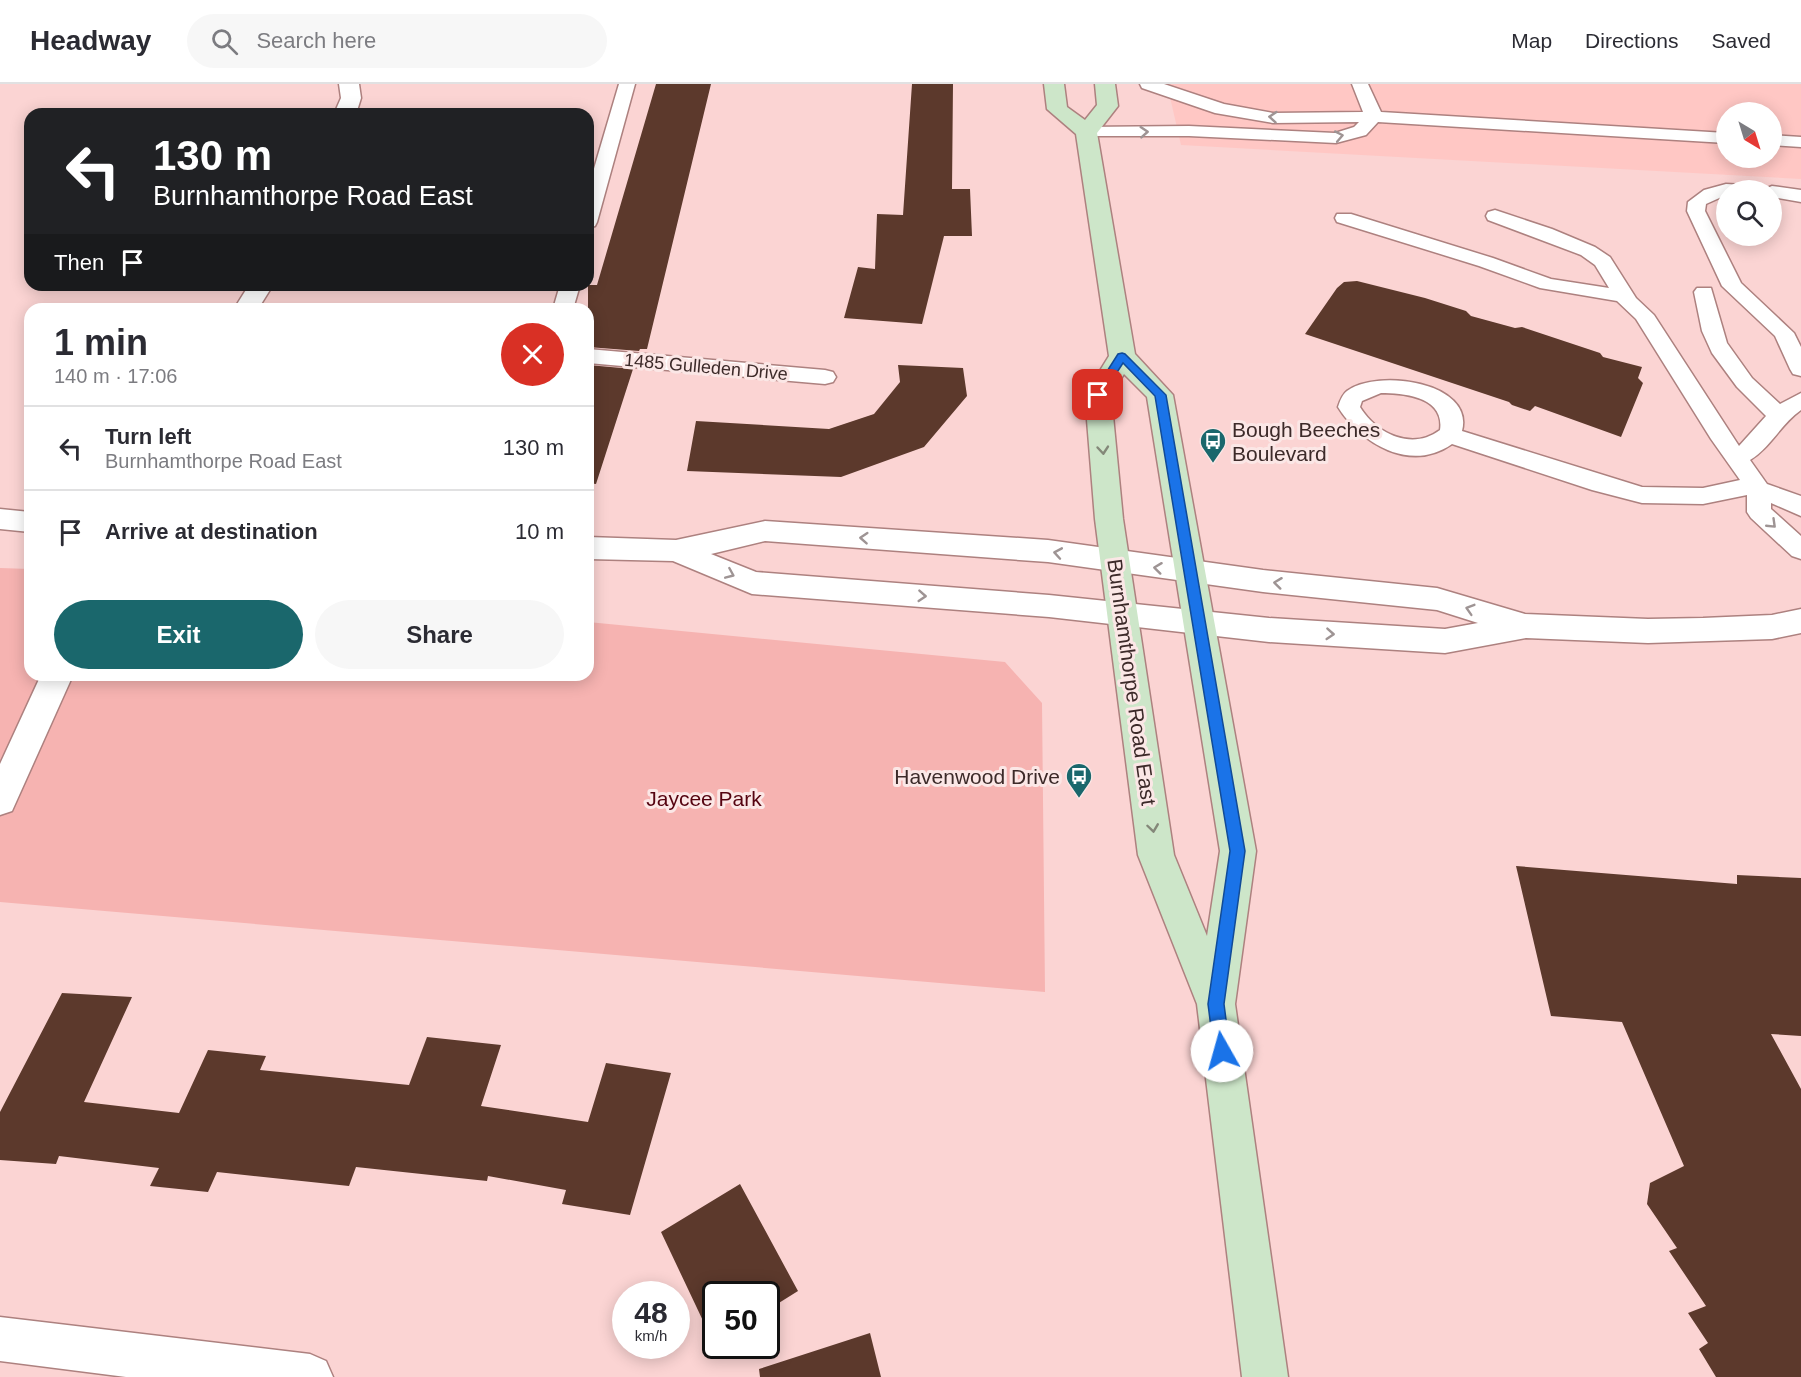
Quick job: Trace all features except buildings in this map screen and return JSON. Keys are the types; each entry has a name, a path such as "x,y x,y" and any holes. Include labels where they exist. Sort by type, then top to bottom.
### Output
{"main road":[{"path":"1054,84 1057,109 1086,132 1122,356"},
{"path":"1086,132 1108,106 1105,84"},
{"name":"Burnhamthorpe Road East","path":"1216,1004 1238,851 1160,395 1122,356 1098,395 1109,519 1156,855 1216,1004 1265,1377"}],"street":[{"path":"347,108 351,98 349,84"},
{"path":"0,519 24,521"},
{"path":"594,548 676,551 765,531 1048,551 1190,572 1437,599 1526,626"},
{"path":"676,551 752,583 1049,606 1269,630 1444,641 1526,626 1703,630 1772,627 1801,621"},
{"path":"0,801 54,681"},
{"path":"0,1339 310,1377"}],"lane":[{"path":"594,201 627,84"},
{"path":"1148,84 1221,109 1273,118 1374,117 1716,137"},
{"path":"1360,84 1374,117"},
{"path":"1086,132 1189,130 1336,138 1360,131 1374,117"},
{"path":"1782,141 1801,142"},
{"path":"1716,192 1697,202 1696,211 1732,286 1792,332 1801,369"},
{"path":"1782,193 1801,196"},
{"path":"1495,216 1545,233 1588,251 1603,261 1624,296 1644,315 1757,488 1759,512 1801,550"},
{"path":"1344,218 1486,262 1547,284 1624,296"},
{"path":"1704,292 1717,343 1749,388 1763,404 1779,415"},
{"name":"1485 Gulleden Drive","path":"594,357 825,377"},
{"path":"1736,459 1751,449 1779,415 1801,400"},
{"path":"1449,435 1600,484 1642,495 1703,496 1757,488 1794,502 1801,508"}],"shaded area":[{"path":"1167,84 1801,84 1801,179 1181,145"}],"green space":[{"name":"Jaycee Park","path":"0,568 24,569 24,681 594,681 594,623 1005,662 1042,703 1045,992 0,902"}],"place":[{"name":"Bough Beeches Boulevard","path":"1213,464"},
{"name":"Havenwood Drive","path":"1079,799"}],"route":[{"path":"1098,395 1122,356 1160,395 1238,851 1216,1004 1222,1051"}]}
